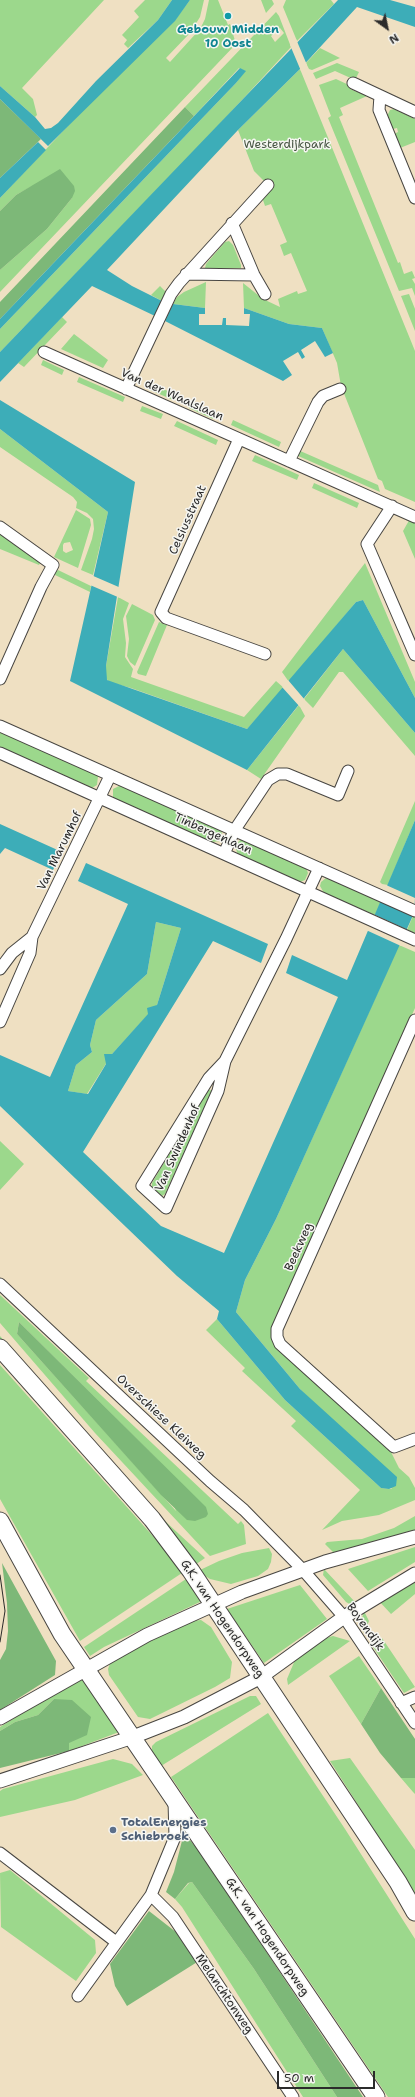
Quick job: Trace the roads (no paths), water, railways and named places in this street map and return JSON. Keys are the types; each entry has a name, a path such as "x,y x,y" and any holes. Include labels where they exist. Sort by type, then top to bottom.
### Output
{"main road":[{"name":"G.K. van Hogendorpweg","path":"0,1348 152,1519 213,1605 398,1882 415,1912"},
{"path":"0,1521 62,1634 87,1669"},
{"name":"G.K. van Hogendorpweg","path":"87,1669 174,1800 376,2097"}],"street":[{"path":"353,83 415,112"},
{"path":"380,96 379,110 415,198"},
{"path":"126,389 171,294 186,274 268,185"},
{"path":"232,223 254,275 265,294"},
{"path":"186,274 254,275"},
{"name":"Van der Waalslaan","path":"44,352 415,517"},
{"path":"289,461 318,402 323,396 340,389"},
{"name":"Celsiusstraat","path":"239,439 161,612 166,618 265,654"},
{"path":"392,506 367,544 415,655"},
{"path":"0,527 53,565 41,587 0,679"},
{"name":"Tinbergenlaan","path":"0,726 415,910"},
{"name":"Tinbergenlaan","path":"0,753 415,940"},
{"path":"224,854 234,831 268,780 278,774 286,774 338,795 348,771"},
{"name":"Van Marumhof","path":"0,1022 30,953 32,937 110,776"},
{"name":"Van Swindenhof","path":"226,1062 209,1078 142,1186 166,1208 218,1091 226,1062 319,868"},
{"name":"Van Marumhof","path":"0,969 12,953 32,937"},
{"name":"Beekweg","path":"415,1020 277,1329 277,1337 280,1344 394,1447 415,1438"},
{"name":"Overschiese Kleiweg","path":"0,1284 210,1481 244,1510 303,1570"},
{"path":"0,1718 147,1635 242,1592 326,1562 415,1537"},
{"name":"Bovendijk","path":"303,1570 344,1617 415,1723"},
{"path":"0,1781 133,1737 184,1717 261,1677 344,1617 415,1574"},
{"path":"401,1702 415,1697"},
{"path":"78,1996 151,1895 175,1836 174,1800"},
{"path":"2,1858 116,1942"},
{"name":"Melanchtonweg","path":"151,1895 173,1917 293,2097"}],"water":[{"path":"172,0 190,0 175,21 48,146 0,99 0,86 35,117 45,129 51,128 58,123 96,81 158,20"},
{"path":"338,0 390,0 415,7 415,27 357,7 300,69 238,130 107,270 132,286 162,301 155,316 92,286 0,382 0,352"},
{"path":"240,68 246,71 236,83 0,329 0,319"},
{"path":"38,142 46,150 0,198 0,178"},
{"path":"173,304 205,308 205,314 199,314 199,325 222,325 223,318 226,318 226,325 249,326 250,314 244,314 244,308 289,324 322,328 333,353 325,357 315,341 301,350 305,357 302,359 298,352 283,361 292,375 283,381 165,321"},
{"path":"0,400 135,482 106,666 107,680 247,729 356,602 363,600 415,698 415,733 343,649 247,770 70,681 108,512 0,429"},
{"path":"415,820 415,911 276,1219 245,1280 236,1312 300,1389 397,1477 396,1486 389,1489 381,1488 285,1400 217,1319 219,1311 177,1276 0,1106 0,1055 50,1077 128,904 78,881 86,863 268,944 261,963 213,941 83,1152 161,1226 224,1253 338,997 286,973 292,955 347,980","holes":["156,922 181,928 157,1005 147,1008 148,1014 112,1054 104,1054 106,1064 88,1094 68,1091 76,1065 92,1052 90,1045 96,1020 147,974"]},
{"path":"0,824 62,852 53,870 5,848 0,854"}],"tram line":[{"path":"0,1575 5,1611 0,1642"}],"place":[{"name":"Gebouw Midden 10 Oost","path":"228,16"},
{"name":"TotalEnergies Schiebroek","path":"113,1830"}],"park label":[{"name":"Westerdijkpark","path":"287,145"}]}
